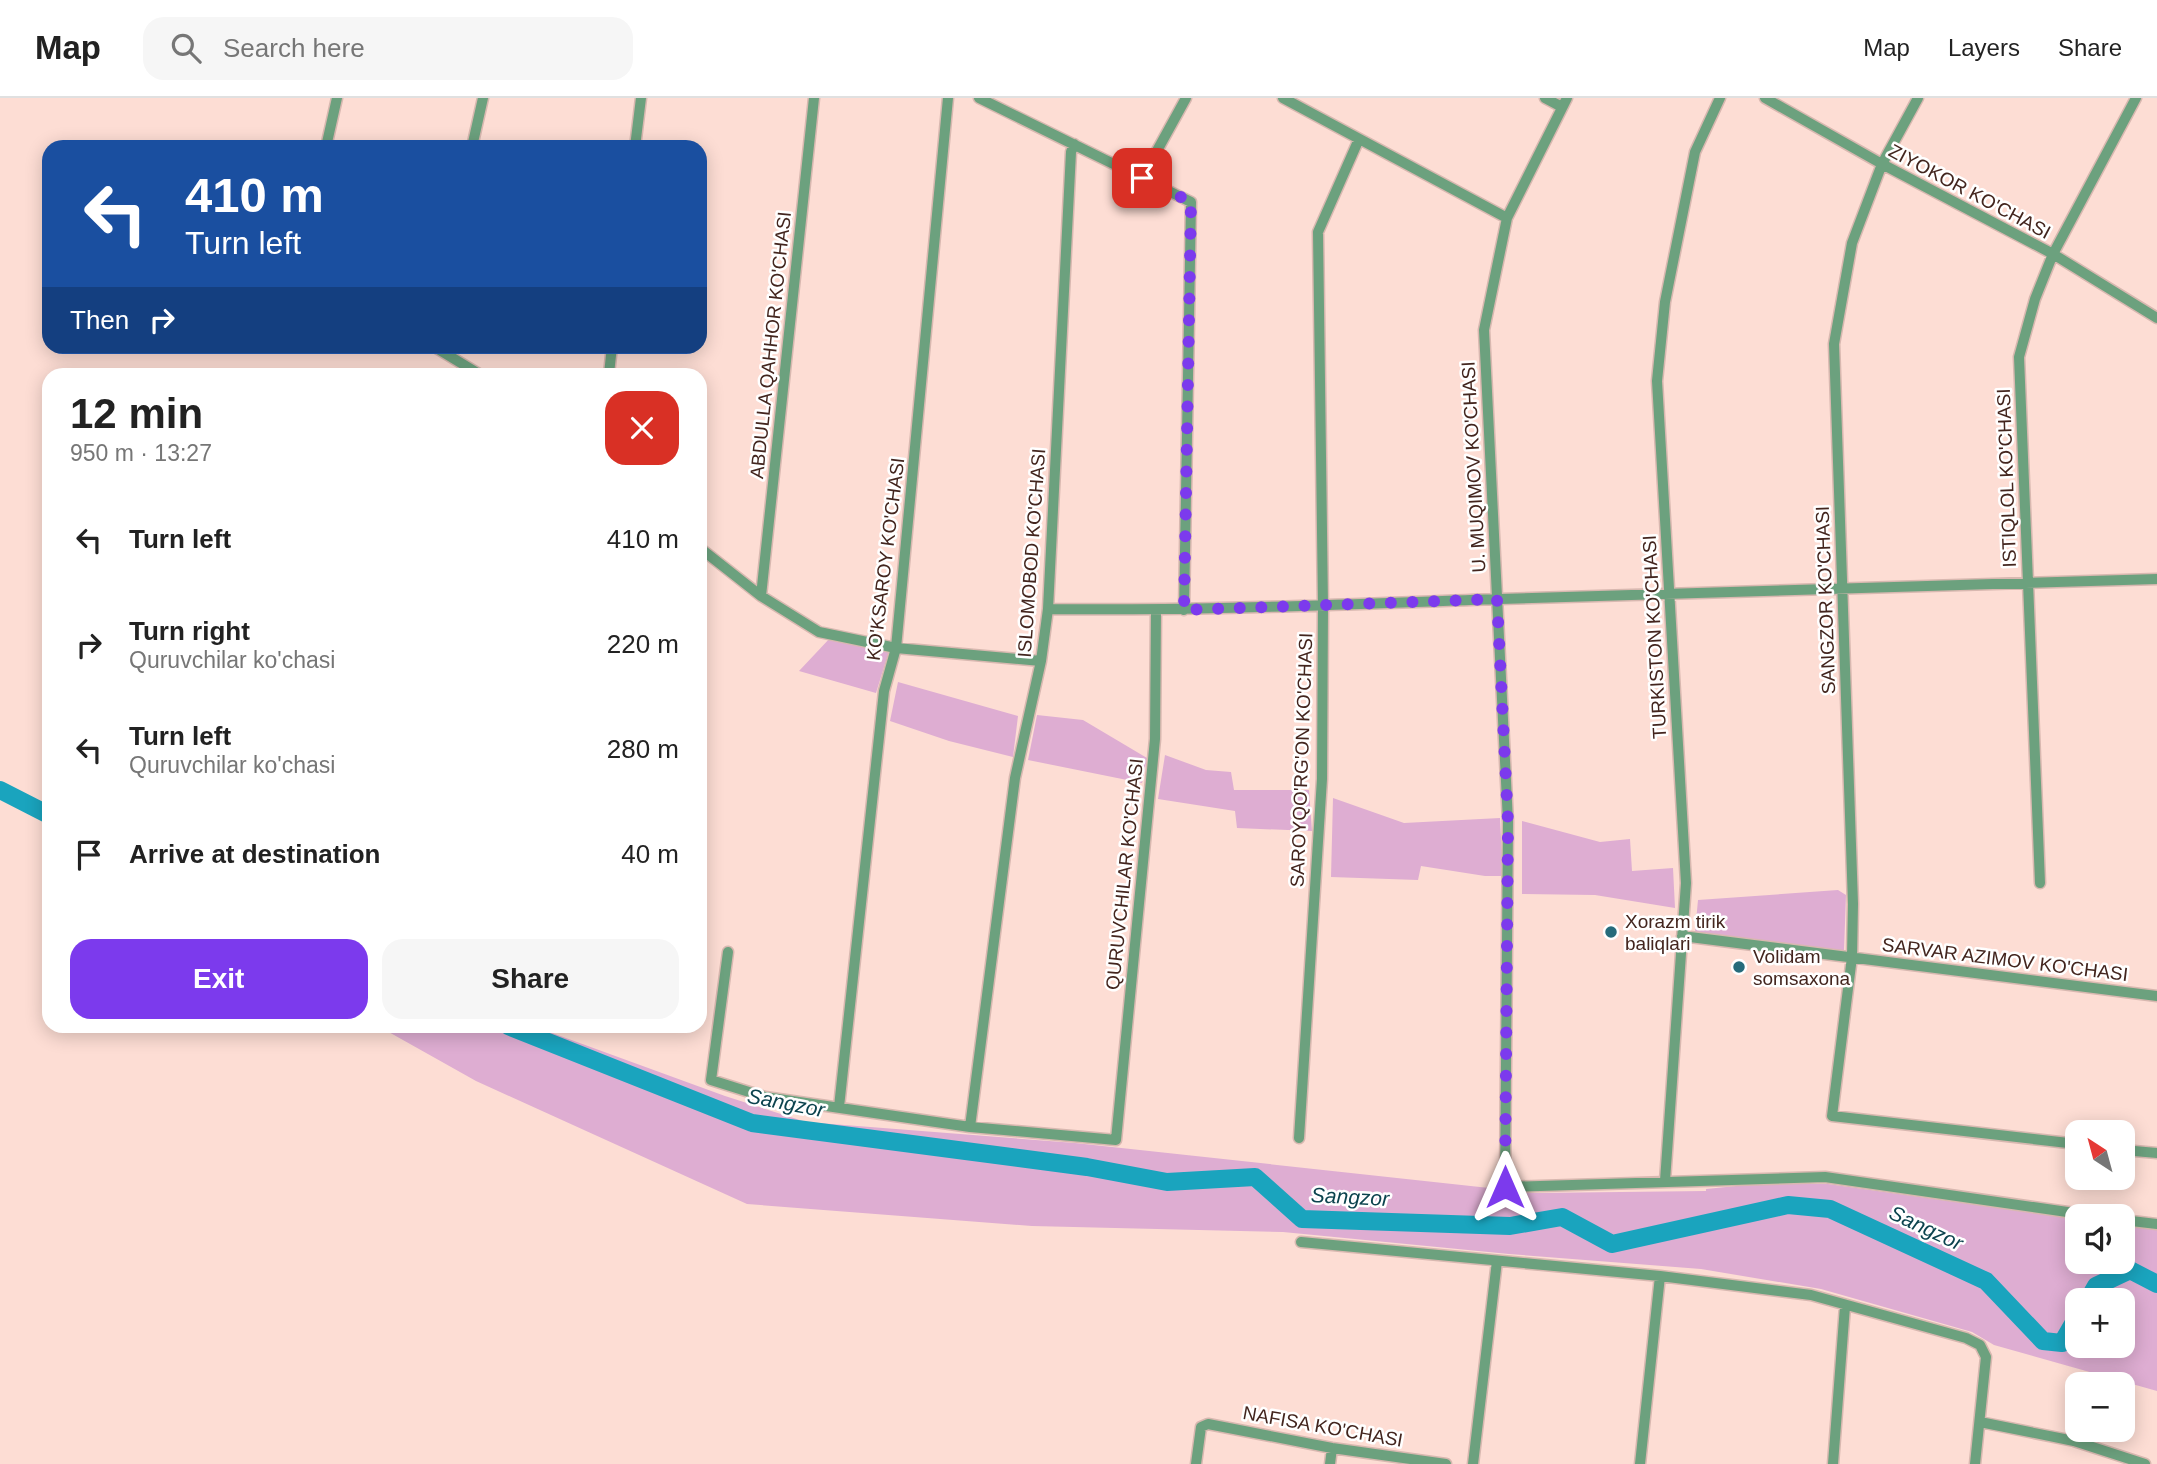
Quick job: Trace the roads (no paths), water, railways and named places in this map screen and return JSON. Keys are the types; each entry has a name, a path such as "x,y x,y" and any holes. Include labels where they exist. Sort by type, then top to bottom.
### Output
{"street":[{"path":"328,140 337,98"},
{"path":"474,140 483,98"},
{"name":"ABDULLA QAHHOR KO'CHASI","path":"761,596 814,98"},
{"name":"KO'KSAROY KO'CHASI","path":"839,1107 884,691 896,648 948,98"},
{"path":"979,98 1191,202 1184,610"},
{"path":"1142,178 1186,98"},
{"path":"1283,98 1507,218"},
{"path":"1545,98 1565,103"},
{"name":"TURKISTON KO'CHASI","path":"1665,1181 1686,883 1657,381 1665,302 1696,152 1720,98"},
{"name":"ZIYOKOR KO'CHASI","path":"1765,98 1882,164 2053,254 2157,318"},
{"name":"SANGZOR KO'CHASI","path":"1918,98 1882,164 1852,243 1835,344 1853,904 1852,957 1832,1116 2065,1143"},
{"name":"ISTIQLOL KO'CHASI","path":"2040,883 2019,357 2035,299 2053,254 2136,98"},
{"path":"636,140 639,99"},
{"name":"U. MUQIMOV KO'CHASI","path":"1565,103 1507,218 1484,330 1508,822 1505,1187 1665,1181"},
{"name":"SAROYQO'RG'ON KO'CHASI","path":"1299,1138 1322,779 1323,606 1318,232 1359,139"},
{"name":"ISLOMOBOD KO'CHASI","path":"970,1127 1015,778 1041,661 1048,609 1071,152 1074,144"},
{"path":"446,354 469,368"},
{"path":"707,554 761,596 819,632 896,648 1041,661"},
{"path":"1048,609 1184,610 2157,579"},
{"name":"QURUVCHILAR KO'CHASI","path":"970,1127 1116,1140 1155,739 1156,610"},
{"name":"SARVAR AZIMOV KO'CHASI","path":"1682,936 2157,996"},
{"path":"728,953 712,1080 765,1097 970,1127"},
{"path":"2135,1151 2157,1153"},
{"path":"1665,1181 1825,1177 2065,1212"},
{"path":"2135,1221 2157,1224"},
{"path":"1301,1242 1660,1276 1811,1296 1966,1338 1980,1345 1986,1357 1975,1464"},
{"path":"1473,1464 1497,1261"},
{"path":"1640,1464 1660,1276"},
{"path":"1833,1464 1844,1306"},
{"path":"1980,1422 2074,1441 2145,1464"},
{"name":"NAFISA KO'CHASI","path":"1196,1464 1201,1427 1208,1424 1332,1448 1446,1464"},
{"path":"1330,1464 1332,1448"}],"waterway":[{"path":"0,790 42,811"},
{"name":"Sangzor","path":"526,1033 752,1123 1087,1167 1167,1182 1255,1177 1302,1219 1510,1226 1562,1217 1612,1244 1788,1205 1830,1209 1986,1281 2043,1341 2062,1343 2065,1338"},
{"name":"Sangzor","path":"2095,1288 2130,1270 2157,1284"}],"place":[{"name":"Xorazm tirik baliqlari","path":"1611,932"},
{"name":"Volidam somsaxona","path":"1739,967"}]}
